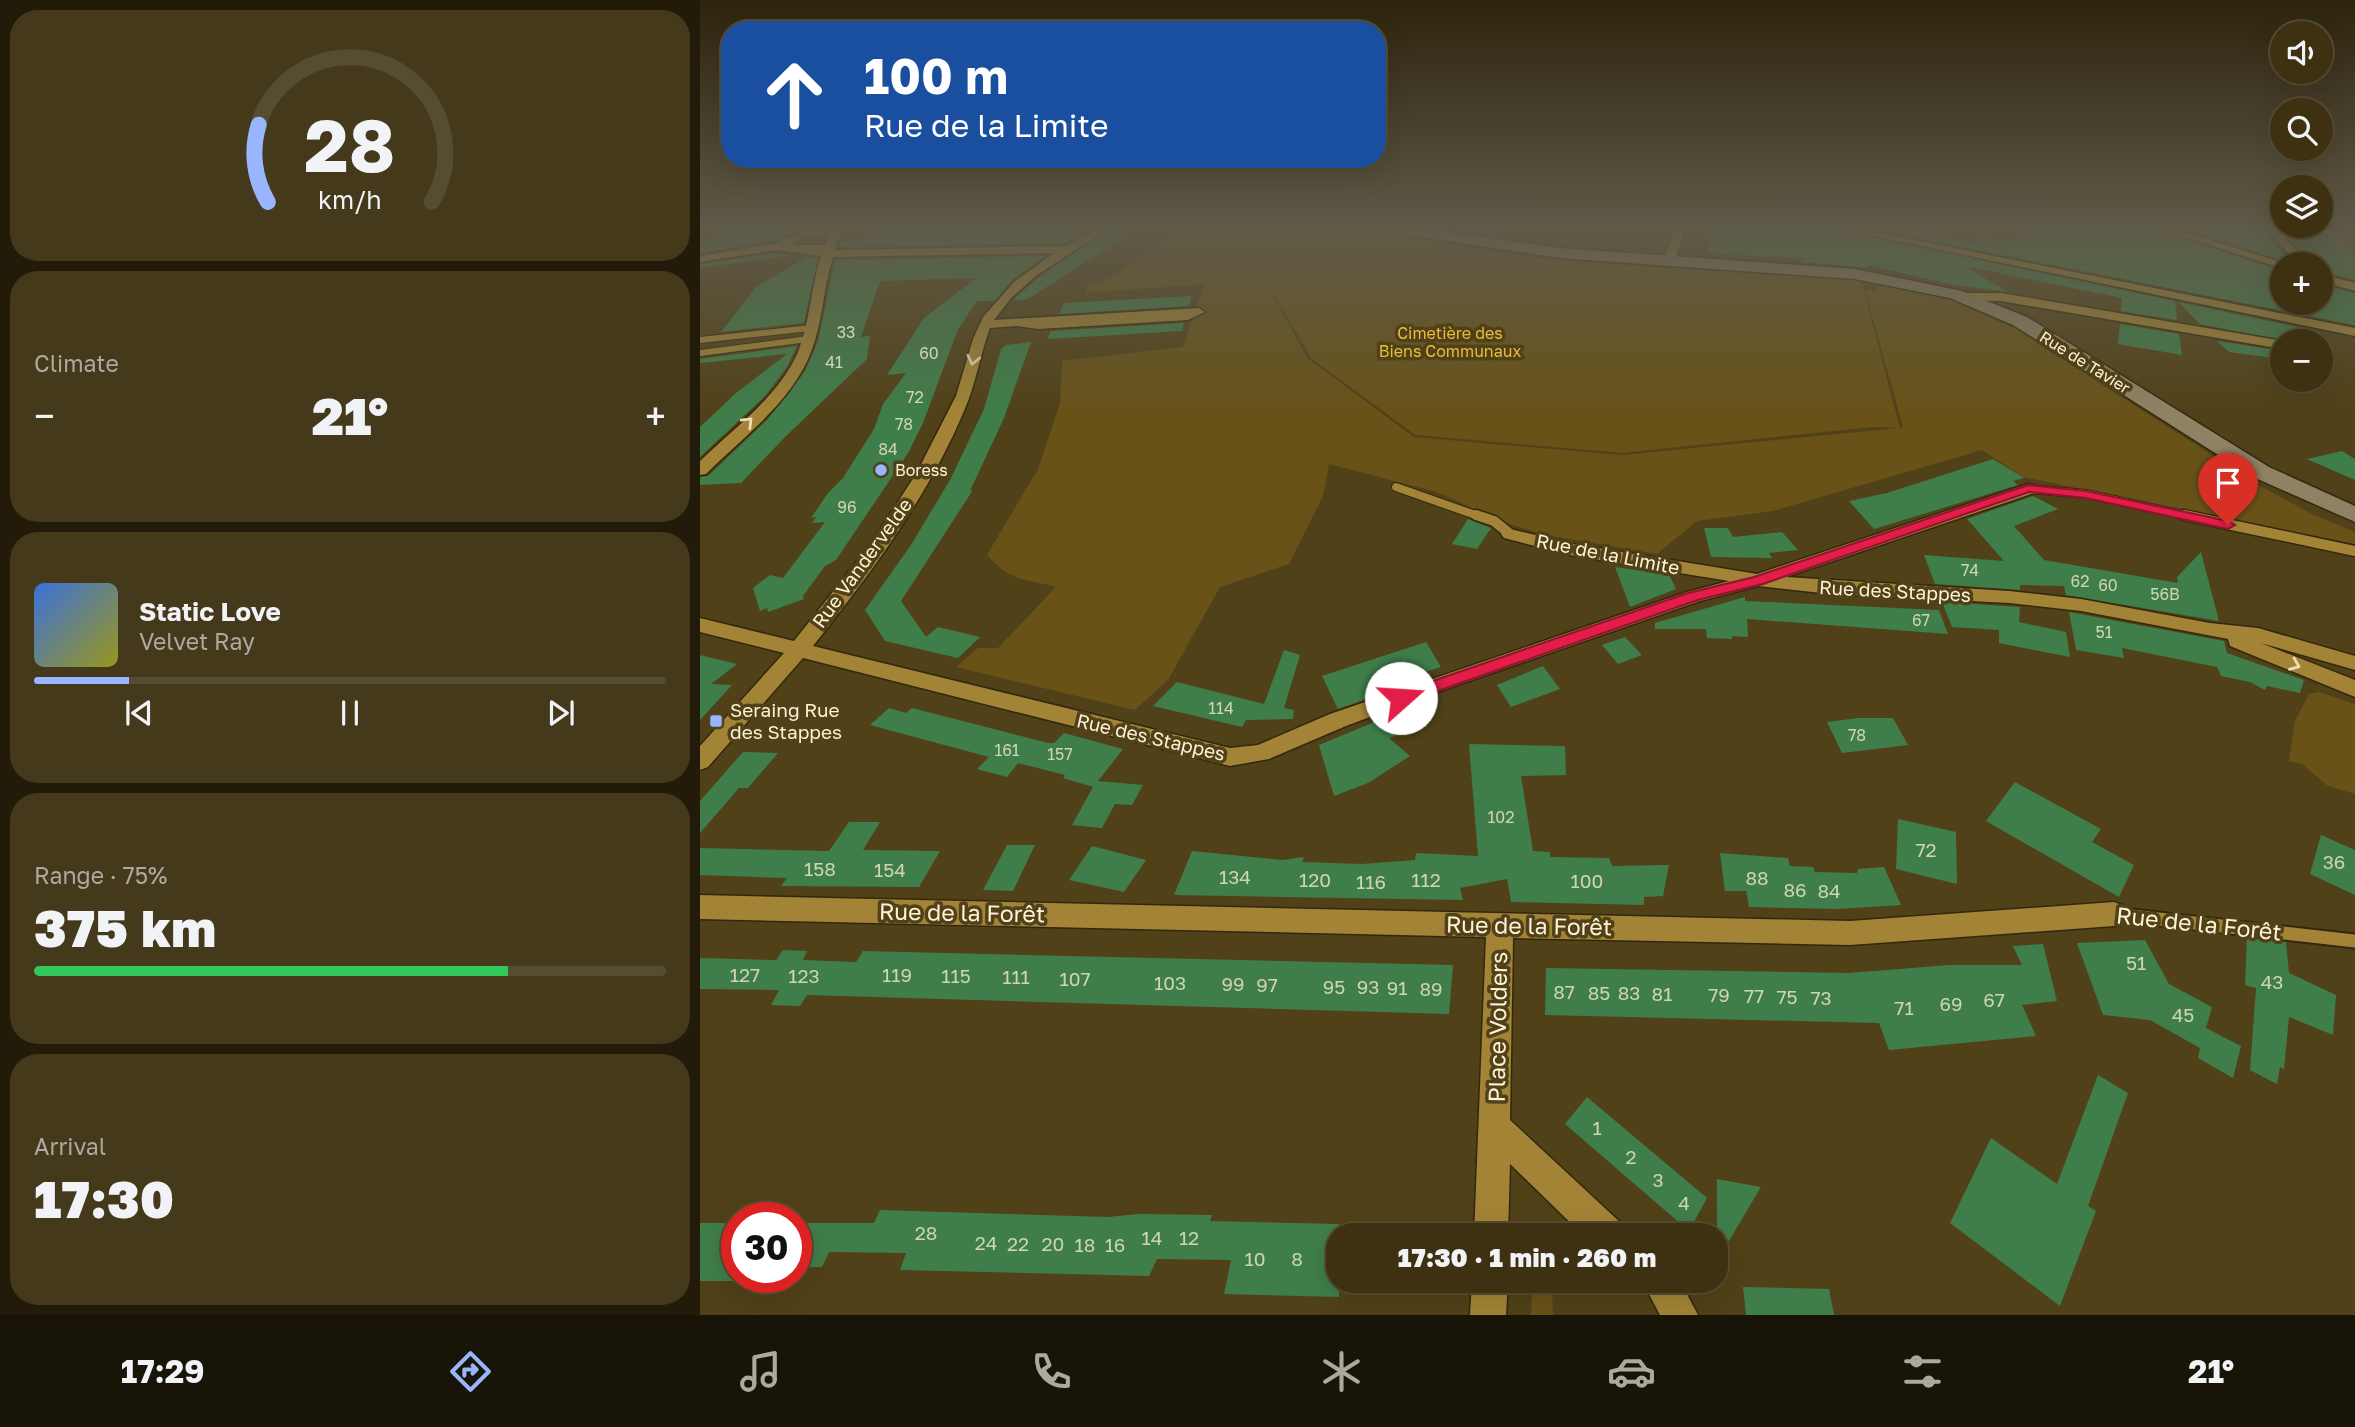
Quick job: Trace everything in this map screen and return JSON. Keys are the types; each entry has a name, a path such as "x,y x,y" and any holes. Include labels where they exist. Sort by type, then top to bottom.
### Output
{"street":[{"path":"700,470 783,386 797,367 820,290"},
{"name":"Rue Vandervelde","path":"700,761 798,649 876,550 921,480 963,396 985,325 1013,290"},
{"name":"Rue de Tavier","path":"1941,290 1968,298 2020,321 2261,472 2355,515"},
{"path":"2147,290 2303,322 2330,333 2355,332"},
{"path":"1968,298 2001,297 2270,343"},
{"path":"985,325 1068,317 1199,312 1188,316 1038,325 1021,323"},
{"path":"2303,315 2303,322"},
{"name":"Rue de la Limite","path":"1510,534 1574,550 1758,580 2028,488"},
{"name":"Rue des Stappes","path":"700,625 1208,753 1246,757 1350,716 1693,596 1758,580 1831,588 2048,600 2258,635 2355,663"},
{"name":"Rue des Stappes","path":"2210,629 2355,689"},
{"name":"Rue de la Forêt","path":"700,907 1850,933 2114,914"},
{"name":"Place Volders","path":"1492,1223 1500,925"},
{"name":"Place Volders","path":"1496,1129 1596,1223"},
{"path":"1488,1315 1489,1293"},
{"path":"1667,1293 1680,1315"}],"lane":[{"path":"700,341 809,334"},
{"path":"700,353 809,334"},
{"name":"Rue de la Limite","path":"1396,487 1494,521 1510,534"},
{"name":"Rue de la Limite","path":"2028,488 2086,495 2355,551"},
{"name":"Rue de la Forêt","path":"2114,914 2355,942"}],"green space":[{"path":"1086,290 1121,290 1086,293"},
{"name":"Cimetière des Biens Communaux","path":"1202,290 1270,290 1307,358 1414,437 1622,455 1899,428 1872,427 1622,453 1415,435 1311,358 1272,290 1864,290 1900,428 1903,427 1865,290 1909,290 1954,301 2014,328 2260,486 2312,514 2355,532 2355,546 2023,477 1982,450 1773,511 1697,521 1657,554 1541,534 1501,521 1437,492 1329,464 1323,496 1289,564 1220,587 1168,680 1135,710 956,667 978,648 998,648 1056,587 1011,575 987,555 1038,469 1060,403 1062,361 1183,347"},
{"path":"2319,692 2355,704 2355,794 2328,786 2302,764 2289,761 2295,721 2309,694"},
{"path":"1532,1293 1552,1293 1553,1315 1531,1315"}],"building":[{"path":"754,290 811,290 804,323 721,332"},
{"path":"829,290 877,290 861,337 870,336 867,359 741,483 700,485 700,477 708,476 767,420 805,371 818,341"},
{"path":"960,290 1003,290 994,301 977,301 958,329 923,423 908,453 836,560 825,566 803,596 804,599 768,612 767,608 760,611 753,588 770,575 783,578 825,522 812,523 816,517 811,518 828,493 843,478 874,429 883,404 906,373 887,375 924,318"},
{"path":"1024,290 1041,290 1026,300 1013,300"},
{"path":"2085,290 2125,290 2175,301 2177,320 2121,311 2122,298"},
{"path":"2180,290 2270,290 2270,308"},
{"path":"2333,290 2355,293 2355,325 2305,315 2333,315"},
{"path":"1192,296 1189,306 1059,314 1064,303"},
{"path":"2178,302 2304,329 2270,329 2270,338 2200,324"},
{"path":"1184,323 1182,331 1047,339 1051,331"},
{"path":"2120,324 2179,334 2182,355 2118,344"},
{"path":"2217,341 2270,349 2270,357 2229,352"},
{"path":"1031,342 1004,418 970,491 973,490 901,601 926,637 938,627 980,637 958,658 885,641 865,610 911,545 950,480 984,409 1001,349 1006,345"},
{"path":"797,346 787,367 766,395 700,457 700,427 736,393 787,354 700,363 700,359"},
{"path":"2342,451 2355,459 2355,480 2307,459"},
{"path":"1993,459 2024,478 2013,481 2018,485 1874,529 1849,501 1887,493"},
{"path":"2033,496 2058,509 2014,526 2044,560 2178,583 2177,577 2201,552 2219,621 2066,595 2064,586 2020,585 2020,590 1935,584 1924,555 2004,561 1967,519"},
{"path":"1468,519 1491,528 1477,549 1452,544"},
{"path":"1704,528 1728,528 1733,537 1782,532 1798,550 1769,553 1772,558 1711,557"},
{"path":"1615,567 1669,574 1676,589 1630,607"},
{"path":"1745,597 1745,601 1939,610 1948,634 1747,619 1748,637 1732,636 1732,639 1707,638 1706,629 1655,629 1655,623"},
{"path":"1942,602 2020,607 2019,622 2066,632 2070,657 1999,643 1999,630 1952,627"},
{"path":"2069,612 2224,641 2227,653 2304,680 2300,693 2267,686 2265,690 2250,682 2221,676 2217,667 2122,648 2124,658 2076,650"},
{"path":"1625,637 1642,655 1618,664 1602,645"},
{"path":"1426,642 1441,667 1410,677 1412,683 1338,709 1322,676"},
{"path":"1284,650 1300,655 1284,708 1294,710 1293,719 1246,720 1242,727 1153,706 1177,682 1264,704"},
{"path":"700,655 737,664 711,684 732,685 700,720"},
{"path":"1543,666 1560,689 1511,707 1497,685"},
{"path":"1417,702 1425,726 1389,738 1410,756 1368,783 1334,796 1319,745 1384,718 1375,718"},
{"path":"889,708 906,713 912,708 1048,743 1054,743 1064,733 1123,749 1098,781 1143,785 1132,805 1115,804 1102,828 1072,825 1093,787 1063,778 1065,775 1018,763 1007,777 977,769 989,757 870,725"},
{"path":"1858,718 1893,718 1908,745 1842,753 1827,722"},
{"path":"1469,744 1565,746 1566,775 1521,776 1533,851 1550,852 1550,857 1609,858 1612,866 1669,865 1663,896 1644,897 1644,905 1511,902 1507,879 1460,888 1463,900 1174,895 1192,851 1283,860 1304,857 1302,862 1362,864 1415,860 1416,853 1478,856"},
{"path":"743,752 778,753 748,788 739,788 700,833 700,801"},
{"path":"2015,782 2101,829 2092,842 2134,865 2119,897 1986,821"},
{"path":"1898,819 1956,832 1957,884 1896,869"},
{"path":"849,822 880,822 863,850 940,851 919,887 781,886 787,878 700,875 700,848 829,851"},
{"path":"2321,835 2355,850 2355,895 2310,874"},
{"path":"1007,845 1035,845 1013,891 983,890"},
{"path":"1092,846 1146,860 1124,892 1069,880"},
{"path":"1720,853 1788,858 1790,866 1813,867 1815,872 1857,873 1858,869 1884,867 1901,905 1837,909 1749,907 1746,891 1725,891"},
{"path":"2247,938 2286,942 2289,973 2336,995 2333,1035 2289,1017 2284,1069 2280,1067 2277,1084 2250,1070 2256,988 2245,985"},
{"path":"2145,940 2169,984 2212,1007 2206,1028 2241,1046 2233,1078 2198,1058 2200,1048 2150,1020 2103,1015 2077,943"},
{"path":"2043,944 2057,1001 2022,1005 2036,1036 1889,1050 1879,1023 1545,1015 1546,968 1849,973 1950,965 2022,965 2013,946"},
{"path":"783,950 807,951 803,960 856,962 863,951 1453,965 1449,1014 807,995 800,1006 771,1005 779,990 700,989 700,958 776,960"},
{"path":"2098,1075 2128,1093 2088,1206 2096,1211 2060,1306 1950,1223 1991,1138 2057,1184"},
{"path":"1587,1097 1707,1198 1693,1223 1680,1223 1565,1124"},
{"path":"1717,1179 1761,1187 1728,1242 1728,1223 1717,1223"},
{"path":"880,1210 1108,1217 1139,1214 1212,1215 1210,1221 1326,1224 1326,1293 1339,1293 1339,1297 1224,1294 1231,1260 1157,1259 1149,1276 900,1270 906,1253 829,1252 822,1267 812,1267 812,1223 874,1223"},
{"path":"700,1223 721,1223 721,1281 700,1281"},
{"path":"1743,1287 1829,1289 1834,1315 1746,1315"}],"place":[{"name":"Boress","path":"881,470"},
{"name":"Seraing Rue des Stappes","path":"716,721"}],"route":[{"path":"1401,698 1603,630 1693,596 1758,580 1938,522 2028,488 2040,487 2086,495 2228,525"}]}
